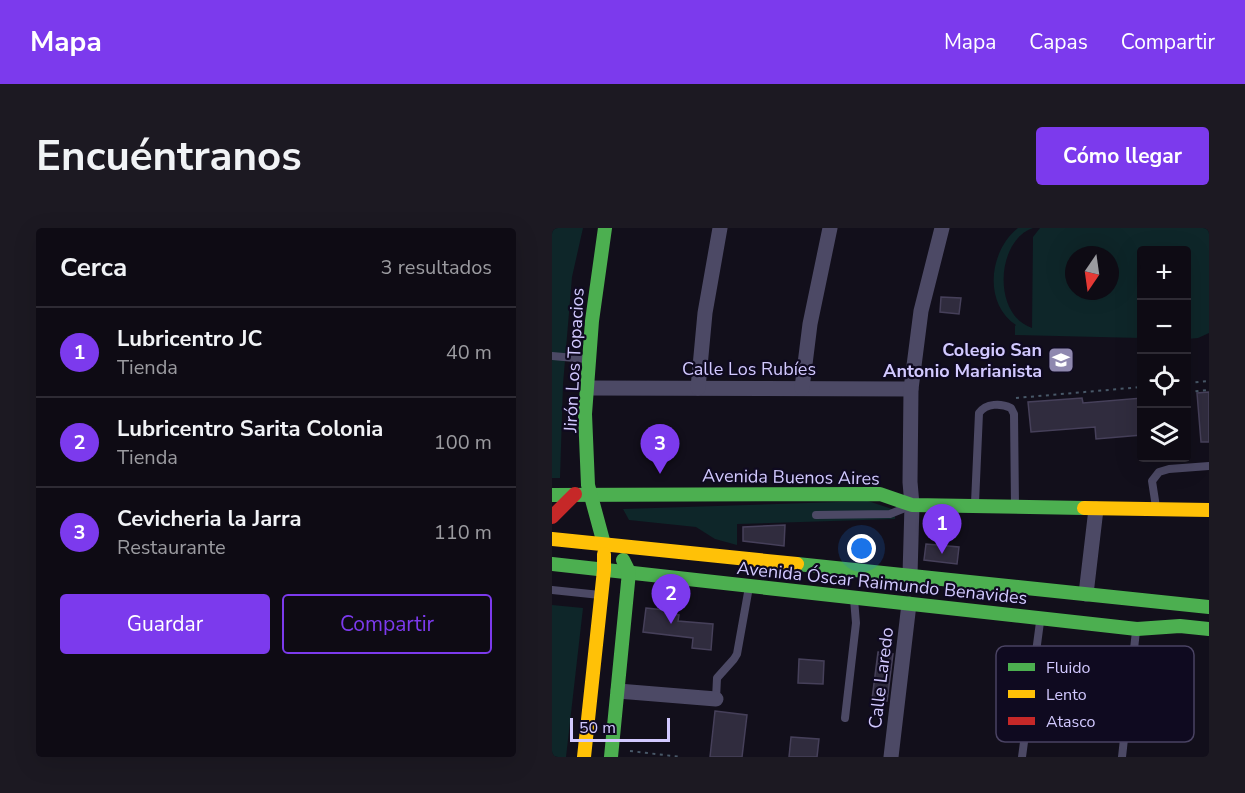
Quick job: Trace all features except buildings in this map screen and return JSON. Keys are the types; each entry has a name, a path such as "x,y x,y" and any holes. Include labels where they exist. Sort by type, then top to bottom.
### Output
{"main road":[{"name":"Jirón Los Topacios","path":"604,228 588,359 587,478 590,494 610,544"},
{"path":"552,517 575,494"},
{"name":"Avenida Buenos Aires","path":"552,495 880,494 912,505 1209,510"},
{"name":"Avenida Óscar Raimundo Benavides","path":"552,538 910,575 1137,629 1180,626 1209,629"},
{"path":"584,757 604,570 610,544"},
{"path":"610,544 629,572 611,753"},
{"name":"Avenida Óscar Raimundo Benavides","path":"552,564 909,604 1035,606 1086,594 1209,608"},
{"path":"1035,606 1063,606 1086,594"},
{"path":"590,698 617,696"}],"street":[{"path":"698,388 705,313 720,228"},
{"path":"802,388 810,324 830,228"},
{"path":"910,575 911,389 921,311 942,228"},
{"name":"Calle Los Rubíes","path":"587,388 911,389"},
{"path":"1086,594 1096,509"},
{"name":"Calle Laredo","path":"891,757 909,604"},
{"path":"617,696 716,699"}],"lane":[{"path":"552,356 588,359"},
{"path":"975,506 979,413 983,408 994,405 1007,406 1014,414 1015,507"},
{"path":"1157,510 1152,481 1159,472 1209,466"},
{"path":"816,515 890,514 912,505"},
{"path":"716,699 717,678 737,654 750,586"},
{"path":"552,590 601,596"},
{"path":"845,718 856,623 854,597"},
{"path":"1032,646 1035,606"},
{"path":"1135,646 1137,629"},
{"path":"1022,757 1023,742"},
{"path":"1122,757 1124,742"}],"path":[{"path":"1191,383 1209,381"},
{"path":"1007,399 1137,387"},
{"path":"1191,392 1209,390"},
{"path":"611,753 681,757"}],"green space":[{"path":"552,228 583,228 572,277 563,384 560,478 552,478"},
{"path":"1018,228 1033,228 1021,235 1012,247 1006,261 1004,278 1005,294 1010,309 1019,320 1032,328 1033,237 1040,228 1209,228 1209,333 1191,339 1191,246 1137,246 1137,338 1015,335 1016,325 1005,315 994,291 996,263 1001,250"},
{"path":"868,501 895,510 895,519 737,524 737,545 715,539 696,527 629,520 623,509"},
{"path":"552,605 583,608 566,757 552,757"}],"traffic: fast":[{"path":"604,544 588,485 585,414 592,321 605,228"},
{"path":"552,495 880,494 912,505 1084,508"},
{"path":"611,757 629,572 623,560"},
{"path":"552,564 1137,629 1180,626 1209,629"},
{"path":"797,564 1209,607"}],"traffic: slow":[{"path":"1084,508 1209,510"},
{"path":"552,539 797,564"},
{"path":"584,757 604,554"}],"traffic: jam":[{"path":"552,517 575,494"}],"place":[{"name":"Colegio San Antonio Marianista","path":"1061,360"},
{"name":"Cevicheria la Jarra","path":"660,474"},
{"name":"Lubricentro JC","path":"942,554"},
{"name":"Lubricentro Sarita Colonia","path":"671,624"}]}
